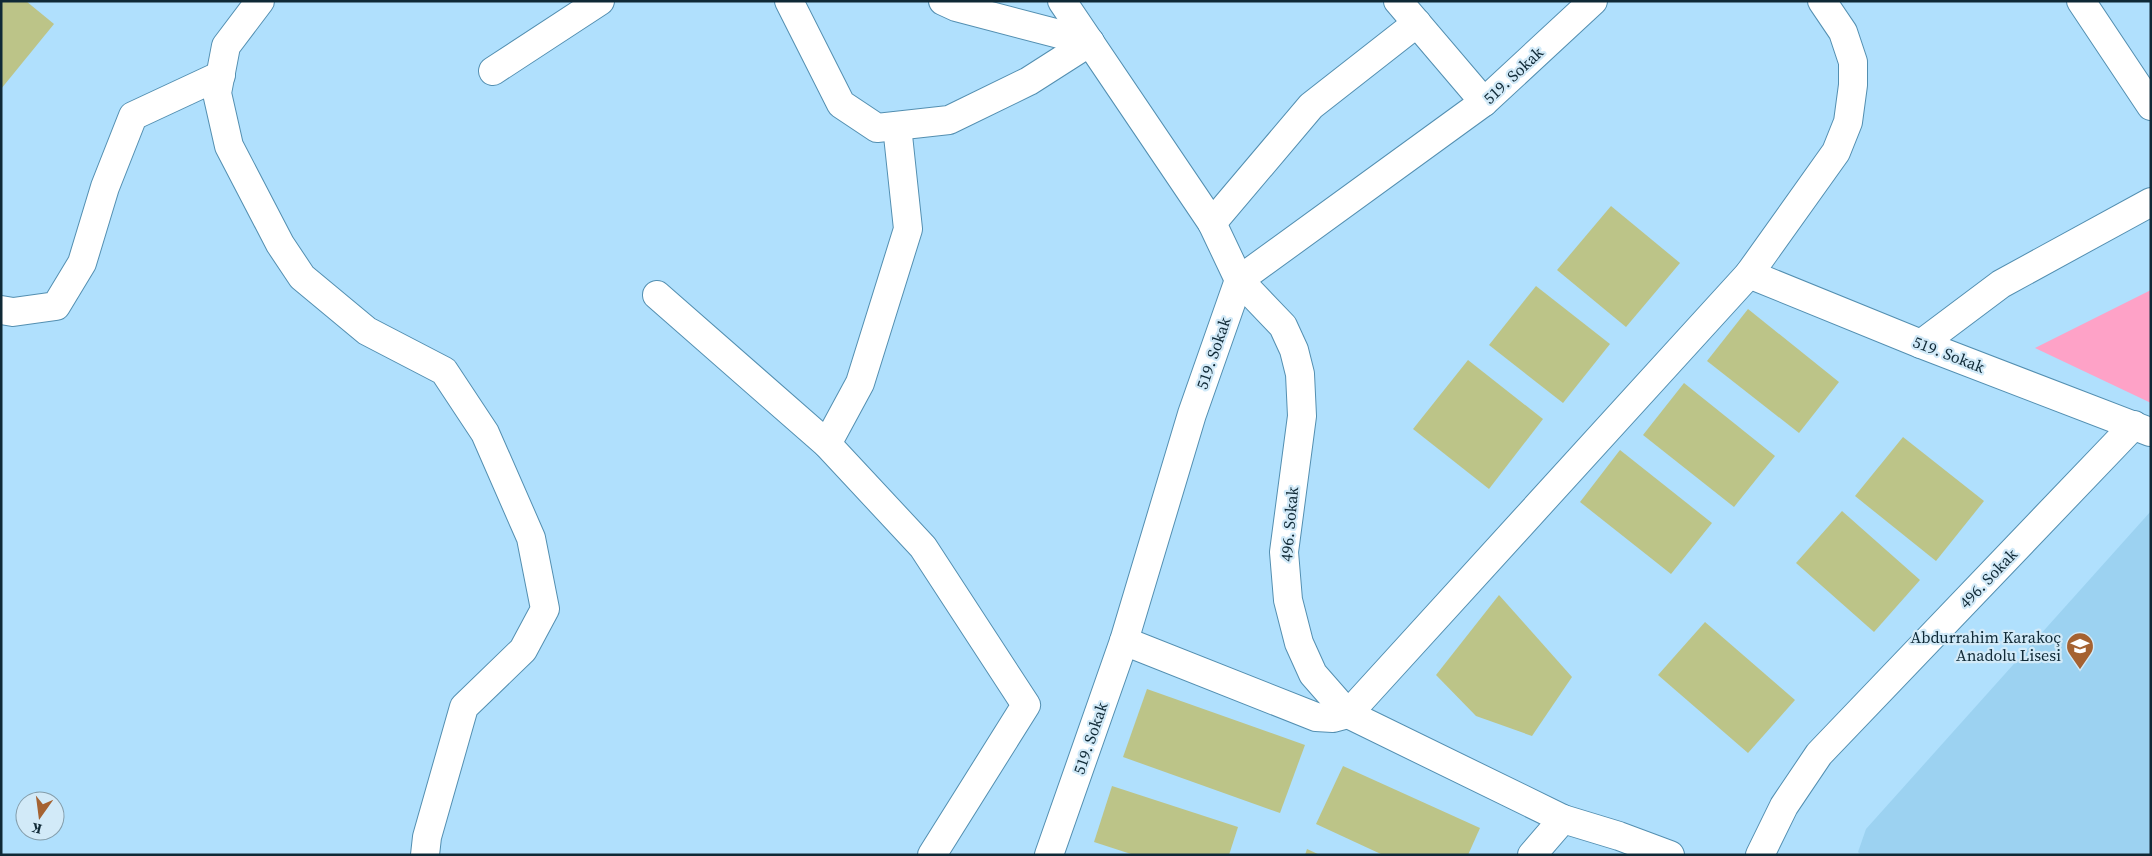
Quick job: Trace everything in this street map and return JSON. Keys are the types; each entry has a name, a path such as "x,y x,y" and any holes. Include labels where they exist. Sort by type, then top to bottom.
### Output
{"street":[{"path":"260,1 226,46 218,93 229,146 280,244 302,277 367,331 444,371 485,433 531,538 545,609 523,650 464,707 427,837 425,855"},
{"path":"493,71 600,1"},
{"path":"789,1 841,104 877,128 948,120 1029,81 1090,42"},
{"path":"943,1 956,7 1090,42"},
{"name":"496. Sokak","path":"1062,1 1212,223 1239,280 1283,326 1294,350 1300,374 1302,416 1284,552 1288,600 1299,643 1313,674 1348,714 1563,819 1619,836 1670,855"},
{"path":"1398,1 1484,102"},
{"name":"519. Sokak","path":"1049,855 1124,640 1192,414 1239,280 1484,102 1592,1"},
{"path":"1124,640 1316,716 1333,718 1348,714 1749,274 1836,152 1848,122 1853,85 1853,62 1843,32 1822,1"},
{"path":"2080,1 2151,106"},
{"path":"1212,223 1311,106 1417,23"},
{"path":"1,310 13,312 56,306 82,263 105,187 133,116 221,75"},
{"path":"827,444 860,383 908,229 897,126"},
{"path":"1921,344 2001,284 2151,202"},
{"name":"519. Sokak","path":"1749,274 1921,344 2142,428"},
{"path":"657,295 827,444 923,547 1026,705 932,855"},
{"name":"496. Sokak","path":"1760,855 1784,806 1819,754 2142,428"},
{"path":"1532,855 1563,819"}],"shaded area":[{"path":"2151,290 2151,403 2035,348"},
{"name":"Abdurrahim Karakoç Anadolu Lisesi","path":"2151,511 2151,855 1861,855 1858,852 1866,829"}],"building":[{"path":"1,1 26,1 54,24 1,89"},
{"path":"1611,206 1680,263 1626,327 1557,270"},
{"path":"1536,286 1610,344 1563,403 1489,345"},
{"path":"1748,309 1839,382 1799,433 1707,361"},
{"path":"1468,360 1543,419 1489,489 1413,429"},
{"path":"1684,383 1775,456 1734,507 1643,435"},
{"path":"1903,437 1984,501 1936,561 1855,496"},
{"path":"1620,450 1712,523 1671,574 1580,502"},
{"path":"1842,511 1920,580 1874,632 1796,563"},
{"path":"1499,595 1572,677 1532,736 1476,716 1436,675"},
{"path":"1705,622 1795,700 1748,753 1658,675"},
{"path":"1147,689 1305,745 1280,813 1123,757"},
{"path":"1343,766 1480,828 1468,855 1383,855 1316,824"},
{"path":"1112,786 1238,827 1229,855 1134,855 1094,842"},
{"path":"1307,849 1320,855 1305,855"}],"place":[{"name":"Abdurrahim Karakoç Anadolu Lisesi","path":"2080,670"}]}
